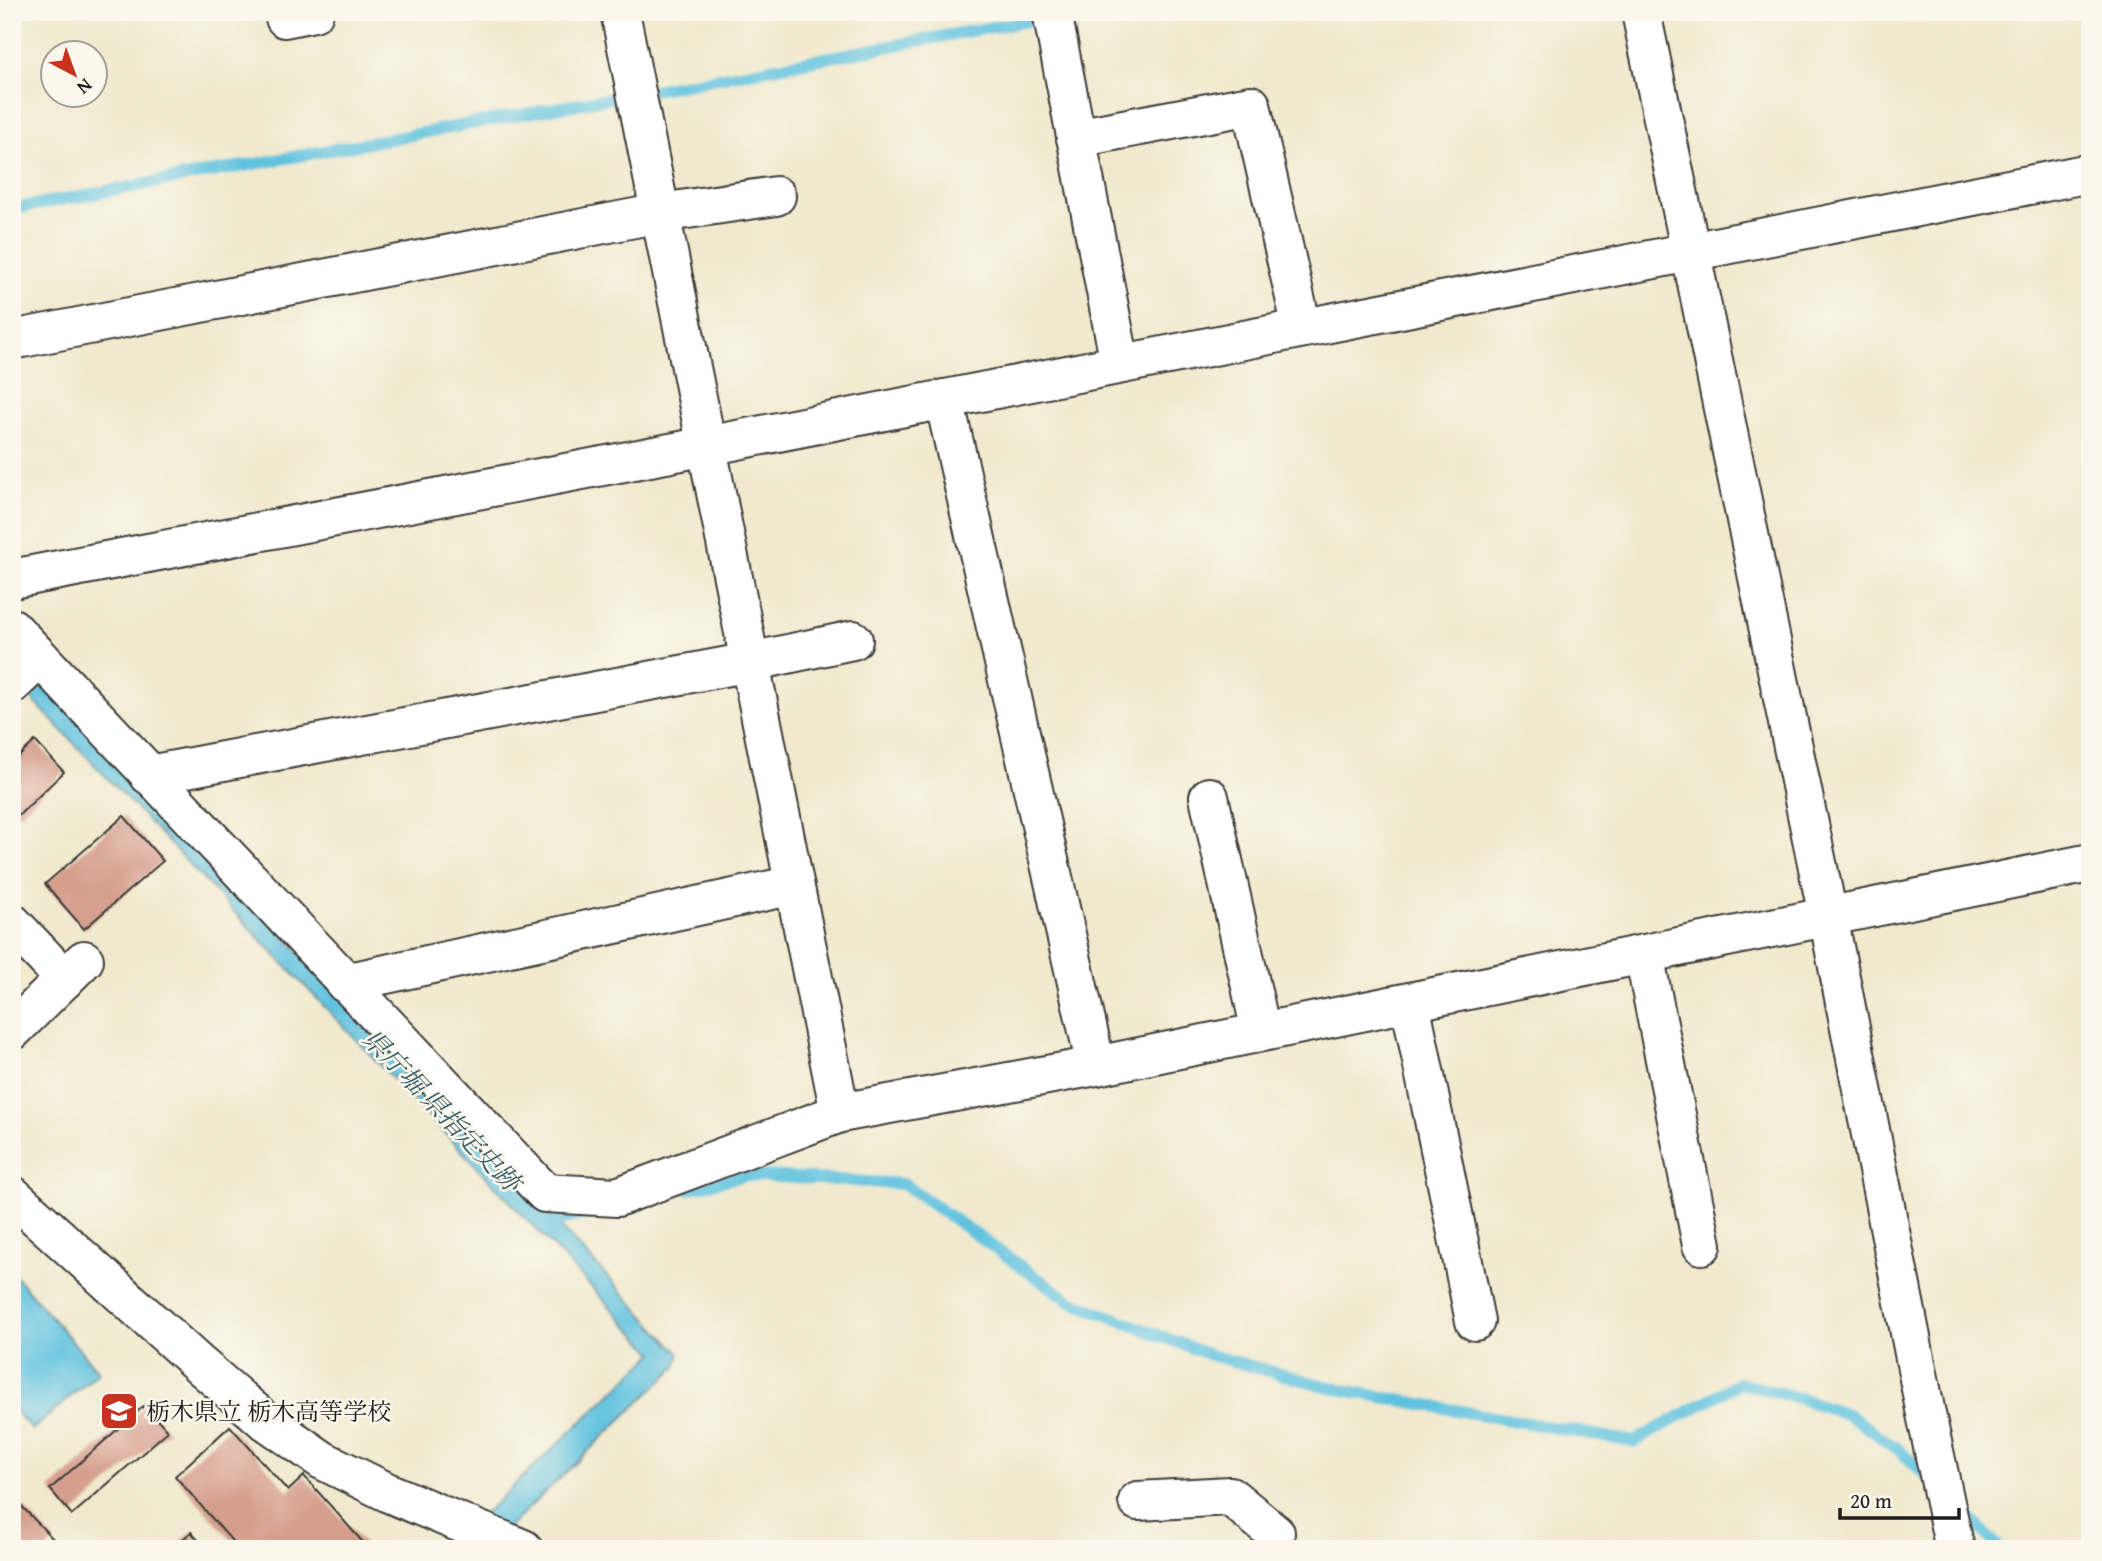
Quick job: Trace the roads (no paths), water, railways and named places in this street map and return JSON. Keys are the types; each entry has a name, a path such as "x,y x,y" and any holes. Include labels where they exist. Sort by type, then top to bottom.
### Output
{"street":[{"path":"620,12 840,1113"},
{"path":"1052,12 1120,364"},
{"path":"1641,12 1828,916 1955,1549"},
{"path":"1076,138 1251,105 1302,328"},
{"path":"12,579 707,446 2090,173"},
{"path":"12,340 660,213 776,196"},
{"path":"944,399 1096,1066"},
{"path":"12,628 545,1194 617,1197 840,1113 1096,1066 2090,863"},
{"path":"149,775 750,662 853,640"},
{"path":"12,684 40,658"},
{"path":"1209,797 1261,1032"},
{"path":"345,983 794,885"},
{"path":"12,923 75,970 12,1031"},
{"path":"1644,954 1702,1245"},
{"path":"1409,1002 1475,1321"},
{"path":"12,1195 200,1366 263,1419 322,1460 389,1493 523,1549"},
{"path":"1138,1501 1230,1496 1275,1532 1274,1549"}],"water":[{"name":"県庁堀 県指定史跡","path":"12,652 680,1354 676,1367 486,1549 447,1549 654,1353 12,678"},
{"path":"12,1272 99,1372 32,1430 12,1407"}],"waterway":[{"path":"12,209 1074,12"},
{"path":"688,1189 747,1175 904,1184 1070,1301 1210,1355 1332,1388 1634,1442 1739,1383 1799,1398 1849,1415 1899,1450 1928,1477"},
{"path":"550,1223 599,1210"},
{"path":"1957,1504 2000,1549"}],"place":[{"name":"栃木県立 栃木高等学校","path":"119,1411"}]}
